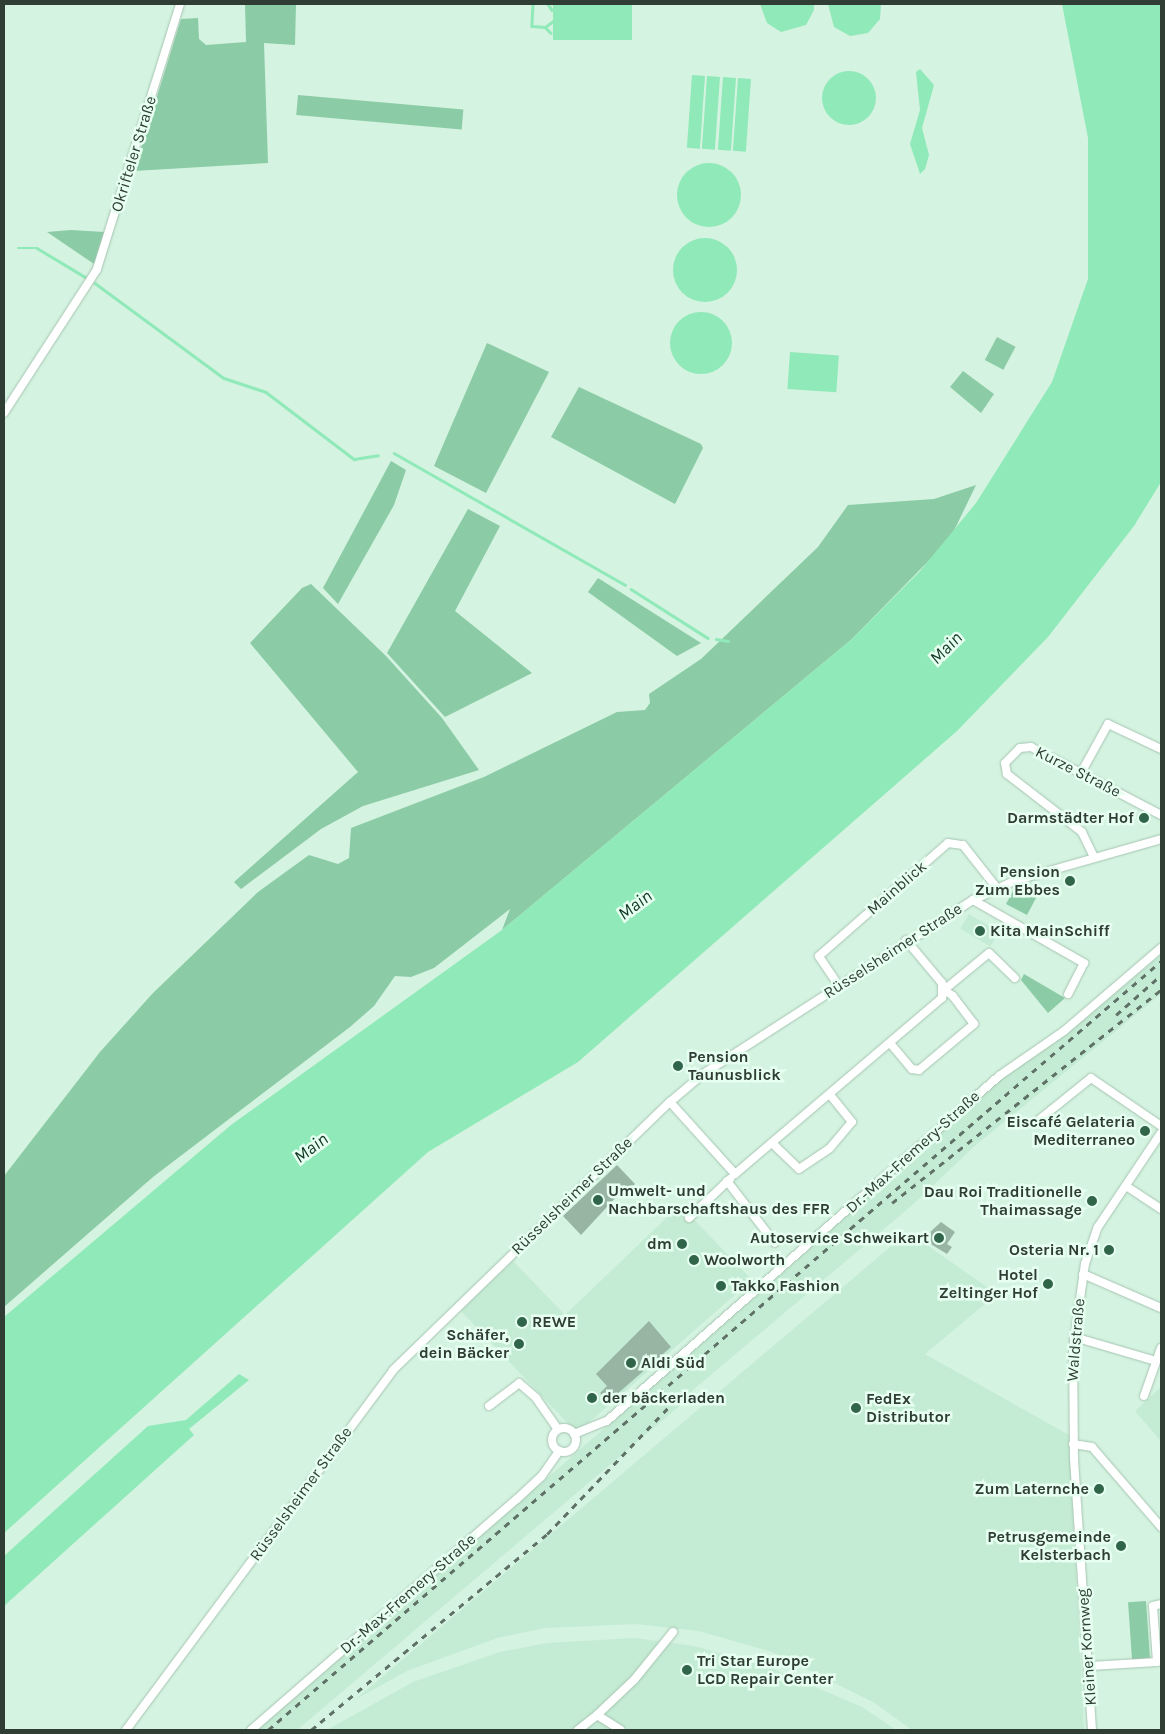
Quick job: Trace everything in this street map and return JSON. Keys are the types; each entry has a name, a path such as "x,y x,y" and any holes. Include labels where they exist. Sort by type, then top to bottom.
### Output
{"street":[{"name":"Okrifteler Straße","path":"4,413 78,300 105,248 180,4"},
{"path":"1082,773 1108,724 1161,749"},
{"name":"Kurze Straße","path":"1094,857 1082,832 1007,774 1005,763 1020,748 1031,747 1161,815"},
{"name":"Rüsselsheimer Straße","path":"126,1730 393,1370 670,1102 703,1074 906,940 973,900 997,888 1094,857 1161,839"},
{"name":"Mainblick","path":"839,986 819,956 948,843 963,845 997,888"},
{"path":"973,900 1084,963 1068,994"},
{"path":"890,1043 912,1068 919,1070 974,1024 953,996 944,990 906,940"},
{"name":"Dr.-Max-Fremery-Straße","path":"574,1434 607,1421 998,1076 1064,1031 1161,948"},
{"path":"689,1218 735,1174 942,998 944,990 989,953 1014,978"},
{"path":"1035,1123 1091,1078 1161,1126"},
{"path":"772,1144 795,1169 805,1167 830,1148 852,1122 830,1095"},
{"path":"670,1102 735,1174"},
{"name":"Waldstraße","path":"1073,1444 1074,1337 1083,1274 1106,1210 1126,1186 1161,1133"},
{"path":"727,1181 775,1243"},
{"path":"1126,1186 1161,1209"},
{"path":"1083,1274 1161,1308"},
{"path":"1074,1337 1156,1361"},
{"path":"1144,1396 1161,1348"},
{"path":"489,1406 519,1383 536,1398 558,1429"},
{"path":"566,1428 574,1434 573,1448 560,1451 552,1441 558,1429 566,1428"},
{"path":"1073,1444 1092,1447 1161,1526"},
{"name":"Kleiner Kornweg","path":"1073,1444 1090,1666 1092,1730"},
{"name":"Dr.-Max-Fremery-Straße","path":"251,1730 529,1488 560,1451"},
{"path":"1090,1666 1157,1662 1153,1606 1161,1604"},
{"path":"578,1730 634,1680 673,1632"},
{"path":"596,1714 621,1730"}],"shaded area":[{"path":"245,4 296,4 295,45 264,43 268,163 134,171 181,19 198,18 199,39 206,45 246,42"},
{"path":"298,95 463,109 462,129 296,115"},
{"path":"71,230 104,232 94,264 47,232"},
{"path":"997,337 1016,347 1003,370 985,360"},
{"path":"487,343 549,372 486,493 434,466"},
{"path":"963,371 994,394 981,413 950,387"},
{"path":"579,387 701,444 703,448 675,504 551,437"},
{"path":"391,461 406,470 394,505 338,604 323,588"},
{"path":"976,485 950,539 852,639 502,930 510,909 434,968 411,977 395,976 374,1006 350,1027 153,1177 4,1307 4,1176 100,1052 153,993 258,892 309,855 338,864 349,858 351,828 484,777 617,712 645,710 650,703 649,694 701,659 818,547 848,505 934,499"},
{"path":"468,509 500,526 455,611 532,673 445,717 387,653"},
{"path":"598,578 701,643 677,656 588,592"},
{"path":"311,584 386,656 442,718 479,770 363,806 321,829 241,889 234,882 358,772 250,643 302,588"},
{"path":"1022,888 1037,896 1027,915 1006,904 1013,891"},
{"name":"Kita MainSchiff","path":"969,914 999,932 990,947 960,929"},
{"path":"1161,955 1161,994 977,1144 910,1207 693,1390 684,1402 297,1730 257,1730 791,1266 1004,1075 1075,1027"},
{"path":"1024,974 1065,998 1048,1013 1021,980"},
{"path":"680,1205 752,1280 577,1433 461,1311 513,1261 565,1315"},
{"path":"908,1232 997,1294 925,1354 1069,1435 1084,1730 912,1730 873,1702 772,1652 699,1631 635,1624 545,1628 497,1638 407,1671 356,1699"},
{"path":"1161,1387 1161,1441 1135,1411"},
{"path":"1146,1601 1150,1659 1132,1660 1128,1602"},
{"path":"635,1638 694,1646 766,1666 862,1707 896,1730 327,1730 413,1682 500,1652 547,1643"}],"water":[{"path":"553,4 632,4 632,40 553,40"},
{"path":"760,4 814,4 814,10 806,25 781,32 767,23"},
{"path":"828,4 881,4 880,19 868,33 850,36 834,27"},
{"name":"Main","path":"1062,4 1161,4 1161,482 1134,526 1048,637 957,731 578,1062 428,1152 4,1533 4,1317 231,1125 502,930 852,639 920,571 976,503 1052,382 1088,279 1088,138"},
{"path":"920,69 934,85 922,128 929,155 925,169 920,174 910,144 920,110 916,72"},
{"path":"849,71 859,73 868,79 874,88 876,98 874,108 868,117 859,123 849,125 839,123 830,117 824,108 822,98 824,88 830,79 839,73"},
{"path":"692,75 705,76 700,149 687,148"},
{"path":"707,76 720,77 715,150 702,149"},
{"path":"723,77 736,78 731,151 718,150"},
{"path":"738,78 751,79 746,152 733,151"},
{"path":"703,163 715,163 732,172 739,183 741,195 739,207 732,218 715,227 703,227 691,222 682,213 677,201 677,189 682,177 691,168"},
{"path":"699,238 711,238 728,247 735,258 737,270 735,282 728,293 711,302 699,302 687,297 678,288 673,276 673,264 678,252 687,243"},
{"path":"695,312 707,312 723,321 730,331 732,343 730,355 723,365 707,374 695,374 684,369 675,360 670,349 670,337 675,326 684,317"},
{"path":"790,352 839,355 836,392 787,389"},
{"path":"239,1374 249,1380 189,1429 194,1435 4,1606 4,1556 148,1426 186,1420"}],"building":[{"name":"Umwelt- und Nachbarschaftshaus des FFR","path":"617,1165 635,1184 621,1198 618,1195 581,1235 563,1216"},
{"name":"Autoservice Schweikart","path":"941,1222 955,1232 947,1244 952,1247 947,1254 929,1243 931,1240 926,1236"},
{"name":"Aldi Süd","path":"649,1321 671,1347 608,1402 600,1393 607,1386 596,1374"}],"waterway":[{"path":"533,4 532,26 545,27 552,22"},
{"path":"548,4 552,10"},
{"path":"545,27 551,33"},
{"path":"18,248 37,248 87,278"},
{"path":"95,283 224,378 266,392 354,459 378,455"},
{"path":"394,453 625,585"},
{"path":"631,589 708,638"},
{"path":"716,639 728,641"}],"railway":[{"path":"268,1730 1161,961"},
{"path":"1116,1015 1161,975"},
{"path":"892,1203 1161,990"},
{"path":"311,1730 547,1534 669,1407"}],"place":[{"name":"Darmstädter Hof","path":"1144,818"},
{"name":"Pension Zum Ebbes","path":"1070,881"},
{"name":"Kita MainSchiff","path":"980,931"},
{"name":"Pension Taunusblick","path":"678,1066"},
{"name":"Eiscafé Gelateria Mediterraneo","path":"1145,1131"},
{"name":"Umwelt- und Nachbarschaftshaus des FFR","path":"598,1200"},
{"name":"Dau Roi Traditionelle Thaimassage","path":"1092,1201"},
{"name":"Autoservice Schweikart","path":"939,1238"},
{"name":"dm","path":"682,1244"},
{"name":"Osteria Nr. 1","path":"1109,1250"},
{"name":"Woolworth","path":"694,1260"},
{"name":"Hotel Zeltinger Hof","path":"1048,1284"},
{"name":"Takko Fashion","path":"721,1286"},
{"name":"REWE","path":"522,1322"},
{"name":"Schäfer, dein Bäcker","path":"519,1344"},
{"name":"Aldi Süd","path":"631,1363"},
{"name":"der bäckerladen","path":"592,1398"},
{"name":"FedEx Distributor","path":"856,1408"},
{"name":"Zum Laternche","path":"1099,1489"},
{"name":"Petrusgemeinde Kelsterbach","path":"1121,1546"},
{"name":"Tri Star Europe LCD Repair Center","path":"687,1670"}]}
